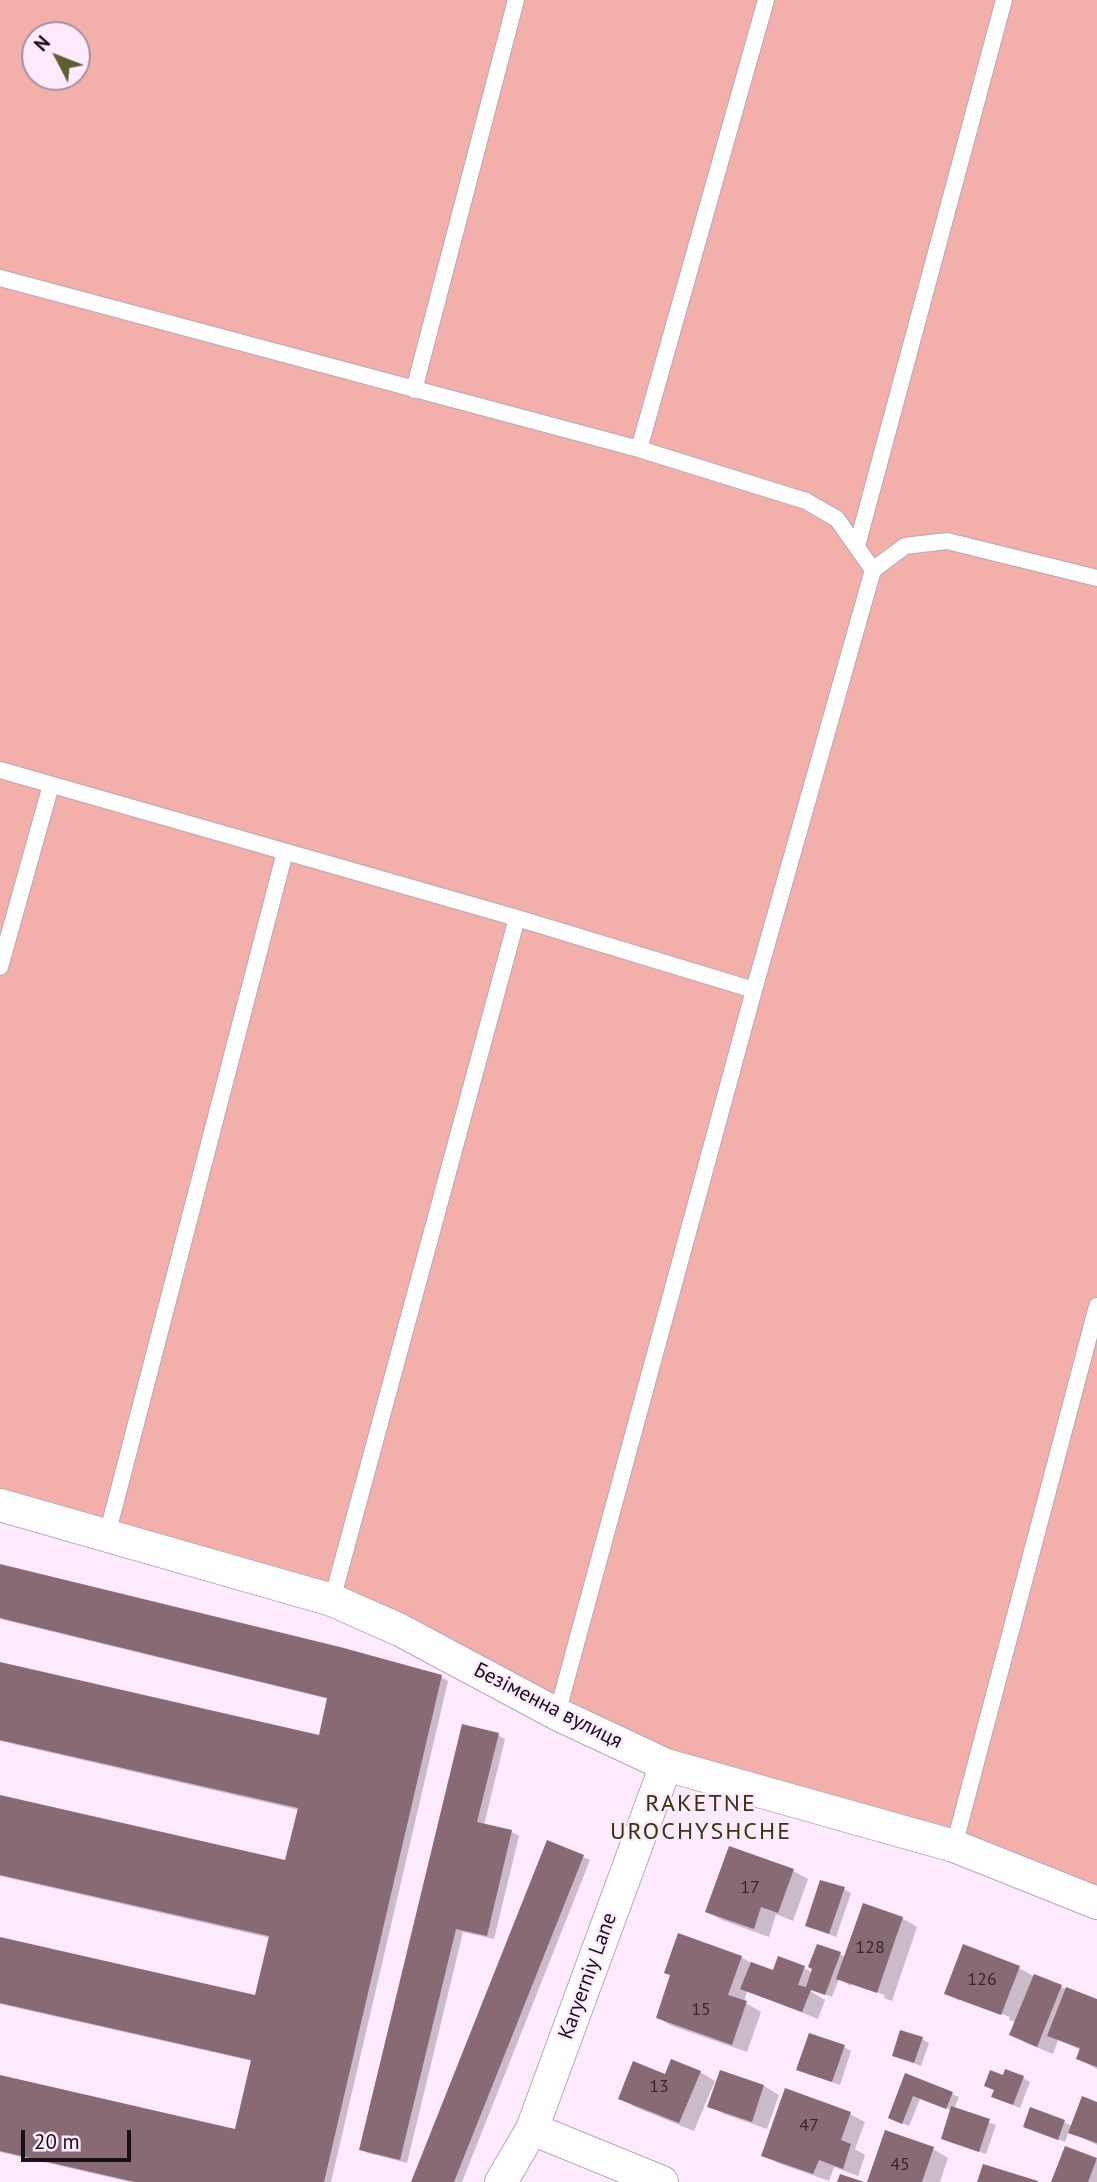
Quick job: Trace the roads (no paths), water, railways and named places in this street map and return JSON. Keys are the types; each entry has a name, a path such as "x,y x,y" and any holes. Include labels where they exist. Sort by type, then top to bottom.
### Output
{"street":[{"name":"Безіменна вулиця","path":"0,1505 332,1600 400,1630 557,1714 666,1765 954,1846 1097,1903"},
{"name":"Karyerniy Lane","path":"501,2182 532,2129 666,1765"},
{"path":"532,2129 662,2182"}],"lane":[{"path":"414,390 516,0"},
{"path":"639,449 766,0"},
{"path":"857,546 1004,0"},
{"path":"0,278 639,449 806,501 837,519 873,570"},
{"path":"557,1714 754,990 873,570 905,546 947,541 1097,578"},
{"path":"0,770 517,918 754,990"},
{"path":"0,967 51,785"},
{"path":"107,1535 285,852"},
{"path":"332,1600 517,918"},
{"path":"954,1846 1097,1306"}],"district":[{"name":"RAKETNE UROCHYSHCHE","path":"701,1818"}]}
